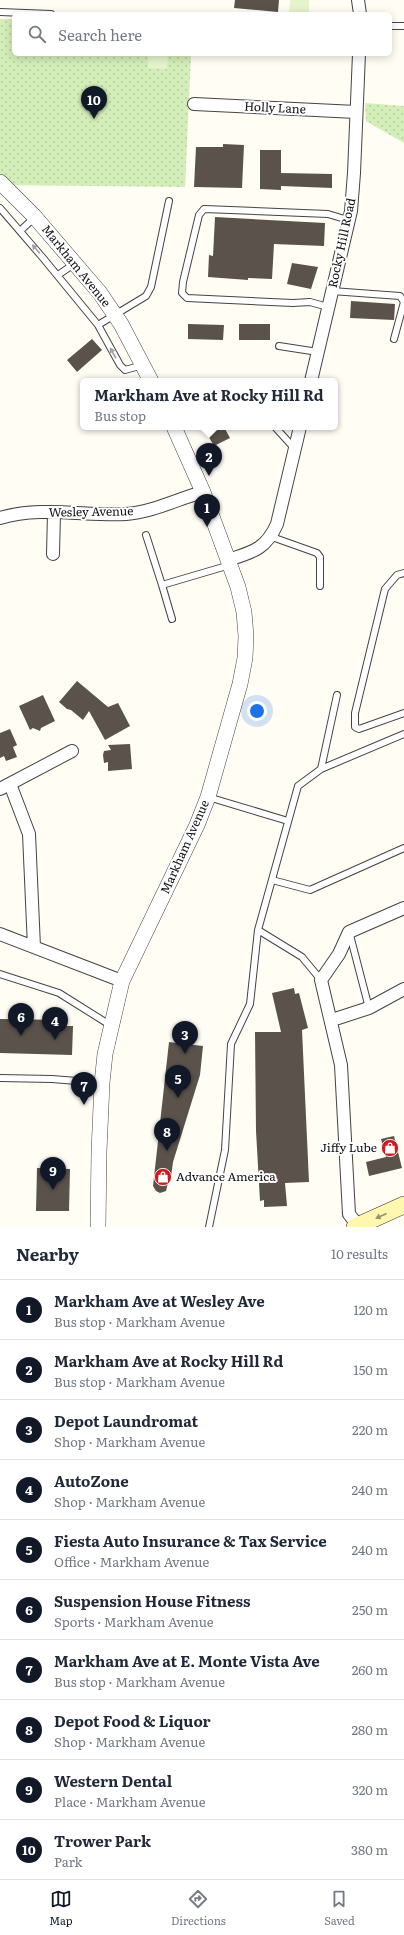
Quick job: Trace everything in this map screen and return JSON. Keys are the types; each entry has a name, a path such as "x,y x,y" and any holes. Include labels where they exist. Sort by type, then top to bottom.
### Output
{"main road":[{"path":"357,1227 404,1205"}],"street":[{"path":"358,0 360,12"},
{"name":"Rocky Hill Road","path":"312,378 348,220 354,173 359,56"},
{"name":"Holly Lane","path":"194,104 356,112"},
{"name":"Markham Avenue","path":"0,182 36,217 100,293 115,315 150,378"},
{"name":"Markham Avenue","path":"98,1227 102,1083 111,1026 122,981 197,825 208,797 240,684 245,658 246,636 244,612 238,587 203,492 175,430"},
{"path":"229,563 263,547 272,537 277,524 299,430"},
{"name":"Wesley Avenue","path":"0,518 22,513 126,514 161,506 203,492"},
{"path":"53,554 54,513"},
{"path":"34,947 29,834 5,787 72,751"},
{"path":"357,1227 349,1214 341,1065 332,1020 321,980 339,954 349,932 404,908"},
{"path":"0,934 122,981"},
{"path":"332,1020 369,1008 404,989"}],"lane":[{"path":"0,12 12,12"},
{"path":"392,26 404,26"},
{"path":"98,325 146,296 151,287 169,201"},
{"path":"0,208 58,275 98,325 120,365 125,370 143,365"},
{"path":"328,307 310,302 293,304 187,298 182,293 183,282 199,215 204,209 328,214 348,220"},
{"path":"20,231 36,217"},
{"path":"58,275 75,263"},
{"path":"332,291 400,296 404,302 394,339"},
{"path":"279,346 318,352"},
{"path":"278,430 295,449"},
{"path":"146,535 172,619"},
{"path":"272,537 317,553 320,557 320,586"},
{"path":"162,585 229,563"},
{"path":"404,573 396,574 385,589 354,713 355,727 358,729 404,713"},
{"path":"320,769 337,695"},
{"path":"209,1227 225,1150 231,1044 250,1004 258,930 298,786 320,769 404,734"},
{"path":"208,797 288,821"},
{"path":"272,880 310,890 404,848"},
{"path":"258,930 302,957 321,980"},
{"path":"349,932 369,1008"},
{"path":"0,974 59,993 111,1026"},
{"path":"0,1078 52,1079 102,1083"}],"green space":[{"path":"290,0 309,0 309,12 289,12"},
{"path":"0,19 12,19 12,56 191,56 185,187 0,185"},
{"path":"148,56 168,56 167,69 148,68"},
{"path":"365,103 404,106 404,143 366,121"}],"building":[{"path":"235,0 279,0 278,12 234,8"},
{"path":"223,144 244,145 242,188 194,187 196,147 223,147"},
{"path":"260,150 281,150 281,173 332,174 332,188 281,186 281,190 260,189"},
{"path":"215,217 325,223 324,246 274,244 272,279 248,278 248,280 208,277 209,255 213,256"},
{"path":"292,263 318,267 311,289 287,284"},
{"path":"351,301 395,304 394,320 350,318"},
{"path":"188,324 224,325 223,340 188,339"},
{"path":"239,324 270,324 270,340 239,340"},
{"path":"92,339 102,350 77,372 67,360"},
{"path":"205,430 226,430 230,438 214,446"},
{"path":"77,681 108,707 118,703 130,726 105,740 89,711 83,720 71,710 67,709 59,702"},
{"path":"43,695 55,721 41,728 40,731 33,728 30,730 19,706"},
{"path":"10,729 17,745 13,747 17,757 6,761 4,756 0,758 0,733"},
{"path":"130,744 132,769 108,771 108,762 104,763 103,755 104,751 111,750 108,745"},
{"path":"294,988 295,994 299,993 308,1028 302,1030 309,1182 285,1183 287,1206 264,1207 264,1200 260,1201 256,1131 255,1032 281,1032 272,993"},
{"path":"0,1019 66,1020 66,1026 73,1026 72,1055 0,1053"},
{"path":"169,1042 203,1046 200,1075 173,1162 171,1177 169,1179 166,1191 160,1193 156,1191 153,1186"},
{"name":"Jiffy Lube","path":"394,1136 402,1168 369,1176 366,1162 386,1157 381,1139"},
{"path":"37,1168 70,1169 69,1211 36,1211"}],"place":[{"name":"Trower Park","path":"94,119"},
{"name":"Markham Ave at Rocky Hill Rd","path":"209,476"},
{"name":"Markham Ave at Wesley Ave","path":"207,527"},
{"name":"Suspension House Fitness","path":"21,1036"},
{"name":"AutoZone","path":"55,1040"},
{"name":"Depot Laundromat","path":"185,1054"},
{"name":"Fiesta Auto Insurance & Tax Service","path":"178,1098"},
{"name":"Markham Ave at E. Monte Vista Ave","path":"84,1105"},
{"name":"Jiffy Lube","path":"390,1148"},
{"name":"Depot Food & Liquor","path":"167,1151"},
{"name":"Advance America","path":"163,1177"},
{"name":"Western Dental","path":"53,1190"}]}
